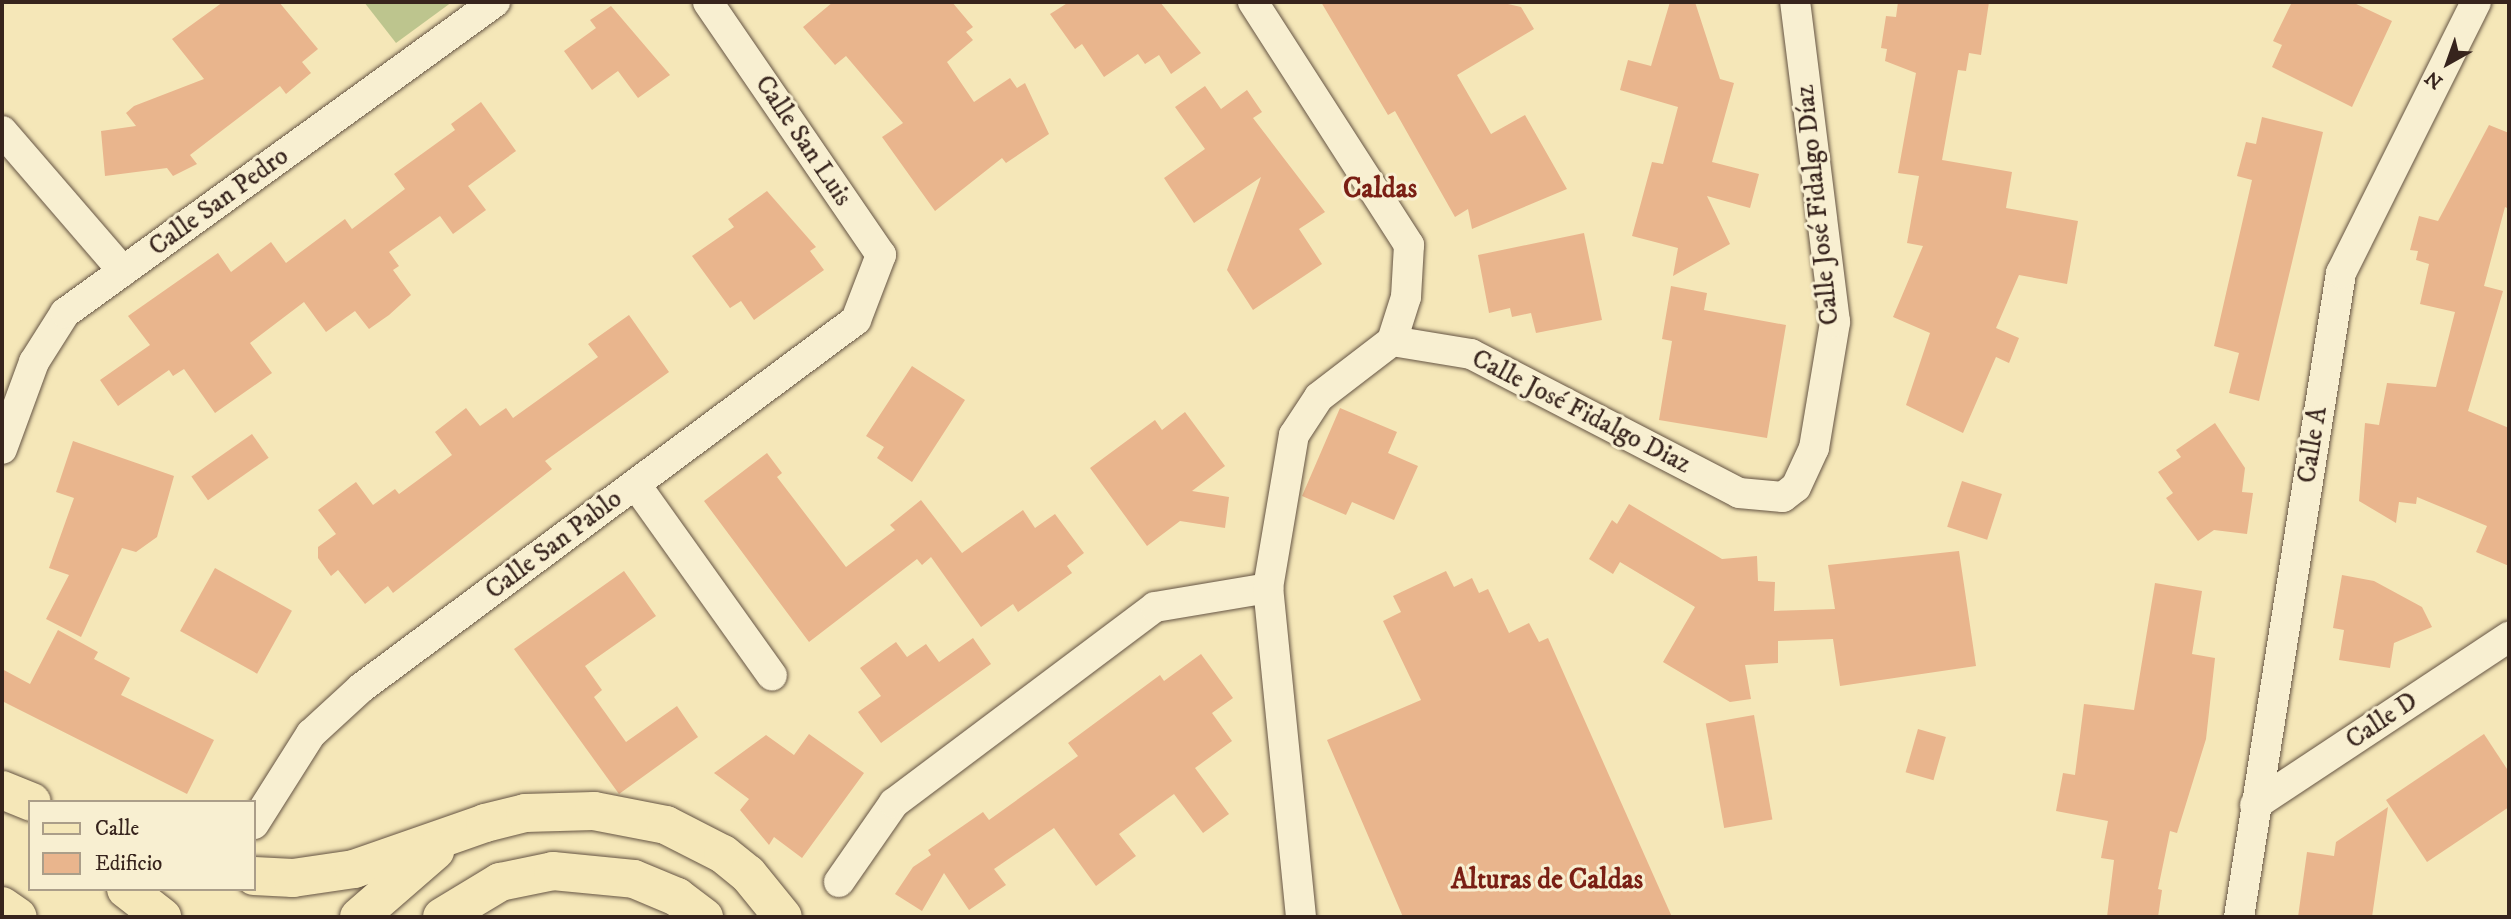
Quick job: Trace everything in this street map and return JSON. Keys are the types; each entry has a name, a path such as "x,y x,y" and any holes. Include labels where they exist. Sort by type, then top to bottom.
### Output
{"main road":[{"path":"2,791 28,801"},
{"path":"2,791 28,812"},
{"path":"256,876 293,878 354,869 448,836 525,813 594,811 631,816 666,825 723,854 754,881 783,917"},
{"path":"359,917 448,836"},
{"path":"442,917 500,883 553,871 634,879 677,897 704,917"},
{"path":"129,891 162,917"},
{"path":"2,906 18,917"}],"street":[{"name":"Calle San Pedro","path":"2,449 34,362 65,313 495,2"},
{"name":"Calle San Luis","path":"708,2 881,255 870,284"},
{"path":"1253,2 1409,245 1406,297 1392,341 1320,397 1294,435 1268,589 1301,917"},
{"name":"Calle José Fidalgo Díaz","path":"1795,2 1835,322 1814,448"},
{"name":"Calle A","path":"2239,917 2341,272 2476,2"},
{"path":"2,131 122,271"},
{"name":"Calle San Pablo","path":"256,821 311,734 361,688 856,320 870,284"},
{"name":"Calle José Fidalgo Diaz","path":"1392,341 1471,354 1739,493 1783,497 1805,473 1814,448"},
{"path":"636,485 772,676"},
{"path":"839,882 894,803 1155,607 1268,589"},
{"name":"Calle D","path":"2255,805 2509,636"}],"green space":[{"path":"364,2 452,2 396,43"}],"building":[{"path":"223,2 279,2 318,49 302,62 311,73 286,94 280,86 190,155 197,164 173,176 167,168 105,176 101,131 136,126 126,113 134,106 204,79 172,39"},
{"path":"833,2 952,2 973,27 966,32 973,40 947,62 974,102 1010,78 1017,88 1025,83 1049,134 1006,163 1002,158 935,211 882,137 903,123 846,56 835,65 803,27"},
{"path":"1069,2 1160,2 1201,53 1171,74 1159,55 1145,64 1138,54 1104,77 1082,44 1075,49 1050,14"},
{"path":"1321,2 1499,2 1521,7 1534,29 1457,75 1491,134 1525,115 1567,189 1472,229 1468,209 1455,217 1395,111 1388,115"},
{"path":"1670,2 1695,2 1720,79 1734,83 1712,162 1759,174 1750,208 1707,196 1730,244 1673,276 1678,248 1632,236 1652,162 1663,164 1678,107 1620,90 1628,60 1651,66"},
{"path":"1898,2 1989,2 1981,55 1969,53 1966,71 1958,70 1942,160 2012,172 2006,208 2078,221 2067,284 2019,275 1996,328 2019,338 2009,363 1996,357 1963,433 1906,405 1930,333 1893,317 1923,246 1907,243 1919,176 1898,173 1916,73 1885,61 1887,49 1881,48 1886,16 1896,17"},
{"path":"2292,2 2352,2 2392,21 2352,107 2272,67 2282,45 2273,41"},
{"path":"611,6 670,75 638,98 618,71 592,90 564,51 596,28 590,20"},
{"path":"1205,86 1221,109 1247,90 1262,112 1253,118 1325,212 1299,229 1322,264 1253,310 1227,270 1261,177 1194,223 1164,178 1205,149 1175,107"},
{"path":"481,102 516,151 468,186 486,210 453,234 440,216 389,252 399,266 393,270 411,295 389,315 369,329 355,311 326,332 304,302 250,343 272,373 215,413 184,369 173,376 169,370 118,406 100,380 150,345 128,316 218,253 231,272 271,242 286,263 345,219 352,229 405,189 394,174 455,130 451,124"},
{"path":"2262,117 2323,132 2259,401 2229,393 2239,353 2214,346 2252,180 2237,176 2246,142 2256,144"},
{"path":"2489,125 2509,133 2509,209 2505,207 2484,286 2503,291 2468,411 2509,428 2509,566 2476,552 2487,526 2417,497 2416,504 2399,502 2396,523 2359,501 2365,423 2379,425 2387,383 2436,387 2455,312 2420,304 2429,264 2416,260 2418,251 2410,250 2419,216 2438,221"},
{"path":"767,191 816,247 810,251 824,270 754,320 741,301 730,308 692,256 734,227 728,219"},
{"path":"1584,233 1602,320 1536,333 1531,313 1512,317 1510,308 1489,313 1478,255"},
{"path":"1671,286 1707,293 1704,310 1786,325 1767,438 1659,420 1672,341 1662,339"},
{"path":"629,315 669,372 545,461 552,469 393,593 388,586 365,604 338,570 331,576 318,558 318,547 336,534 318,510 356,482 373,505 395,489 399,494 452,455 435,432 466,408 480,426 506,408 513,418 598,357 588,344"},
{"path":"912,366 965,400 912,482 877,458 884,447 866,436"},
{"path":"1340,408 1397,432 1388,453 1418,466 1394,520 1352,502 1346,515 1302,496"},
{"path":"1185,412 1225,466 1192,491 1229,497 1225,528 1180,521 1147,546 1090,468 1155,420 1162,430"},
{"path":"2215,423 2245,468 2242,492 2253,493 2247,534 2214,530 2198,541 2166,498 2173,493 2158,472 2181,457 2176,450"},
{"path":"252,434 269,458 208,500 191,476"},
{"path":"73,441 174,476 157,537 136,552 122,548 81,637 46,619 69,575 49,568 74,498 56,492"},
{"path":"767,453 782,473 777,477 846,567 895,530 890,525 921,500 962,553 1023,510 1035,528 1055,514 1084,553 1067,566 1072,573 1018,612 1013,604 981,627 931,557 922,565 917,559 809,642 704,501"},
{"path":"1962,481 2002,494 1987,540 1947,527"},
{"path":"1629,504 1722,559 1757,556 1758,581 1775,582 1774,611 1835,609 1828,565 1959,551 1976,666 1840,686 1833,639 1778,641 1778,663 1745,665 1751,699 1730,702 1663,662 1695,607 1620,562 1613,574 1589,559 1612,520 1617,524"},
{"path":"215,568 292,611 257,674 180,631"},
{"path":"624,571 656,616 585,666 602,690 594,697 626,742 677,706 698,737 619,794 514,649"},
{"path":"1446,571 1454,587 1472,578 1479,593 1488,589 1509,633 1529,623 1539,642 1548,638 1672,917 1403,917 1327,740 1421,700 1383,621 1401,612 1393,596"},
{"path":"2342,575 2374,581 2422,607 2432,627 2394,643 2390,668 2339,660 2344,630 2333,628"},
{"path":"2155,583 2202,591 2192,654 2215,658 2206,739 2177,833 2170,831 2158,889 2162,890 2158,917 2107,917 2114,860 2101,858 2108,821 2056,811 2063,773 2075,775 2084,704 2134,710"},
{"path":"58,630 98,652 94,659 130,678 121,695 214,740 187,794 2,701 2,669 30,684"},
{"path":"973,638 991,664 881,743 858,712 881,696 860,668 896,642 907,657 926,644 939,662"},
{"path":"1201,654 1233,698 1212,713 1232,741 1195,768 1229,814 1203,833 1174,794 1119,834 1136,856 1096,886 1054,828 994,869 1006,885 969,910 944,873 922,911 895,894 913,867 931,855 928,850 983,812 989,820 1078,756 1068,743 1160,675 1164,681"},
{"path":"1754,715 1772,819 1724,828 1706,724"},
{"path":"1918,729 1946,737 1933,780 1906,772"},
{"path":"809,734 864,773 802,858 774,837 769,845 740,810 749,799 714,773 766,735 794,755"},
{"path":"2484,734 2509,772 2509,807 2427,862 2386,800"},
{"path":"2388,807 2372,917 2298,917 2307,852 2334,856 2336,842"}],"district":[{"name":"Caldas","path":"1380,189"},
{"name":"Alturas de Caldas","path":"1547,880"}]}
